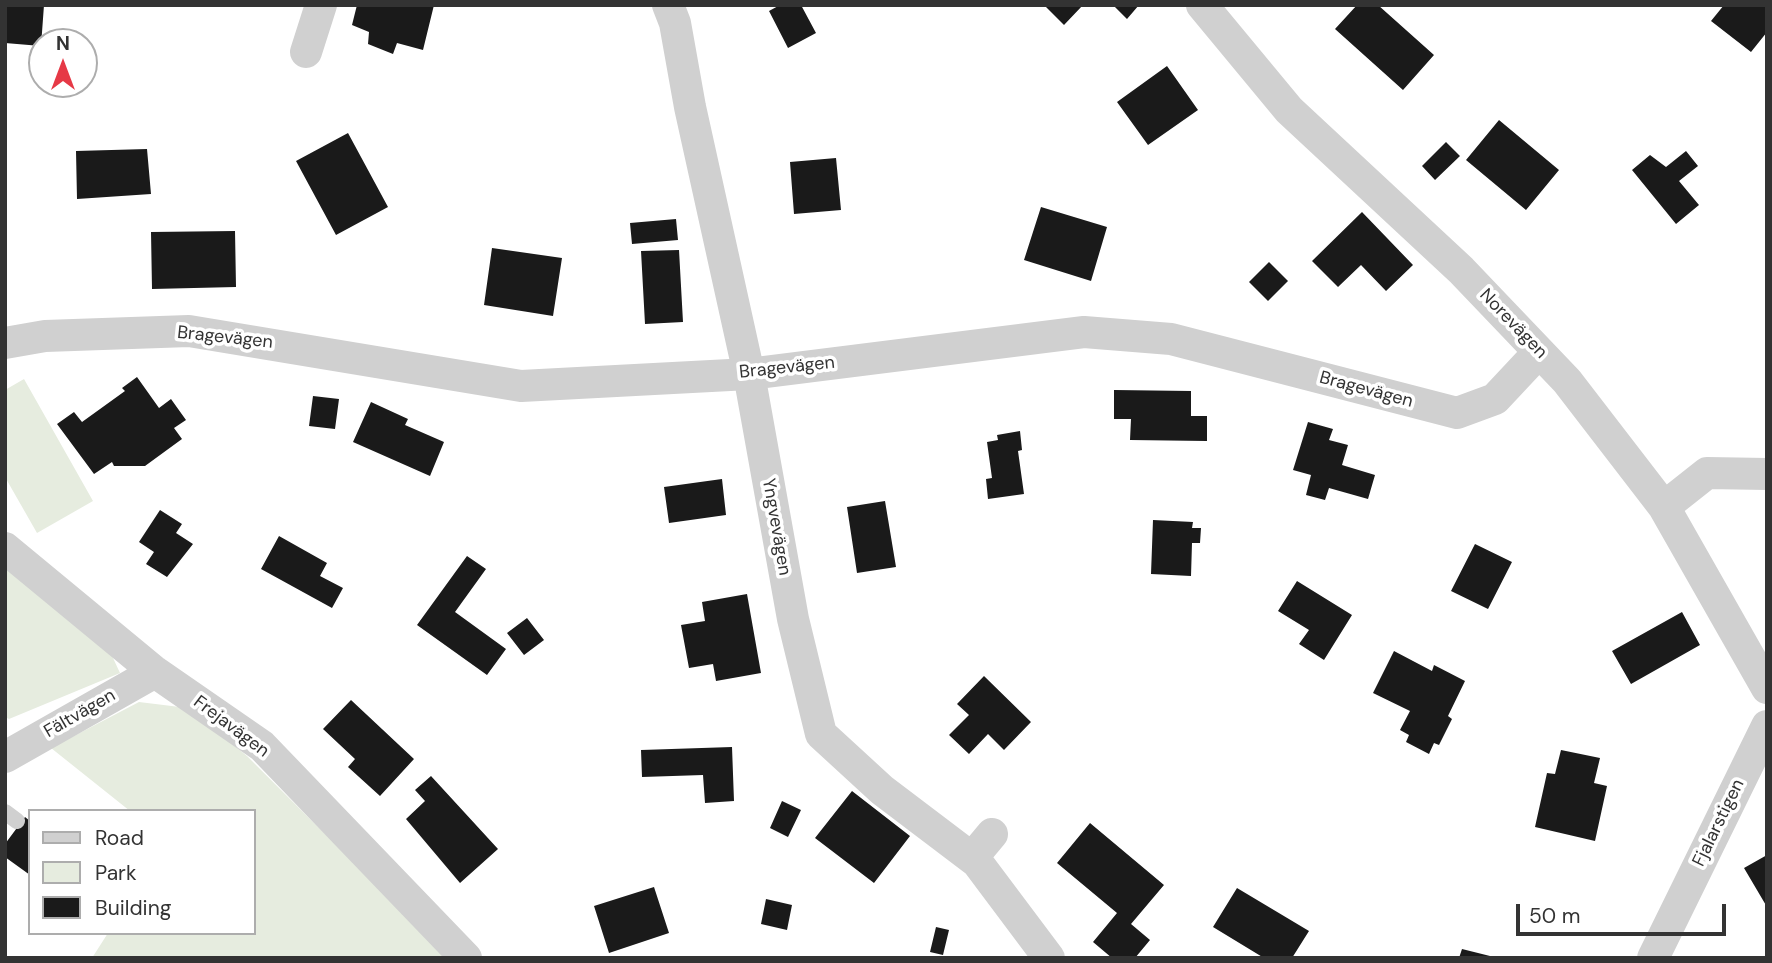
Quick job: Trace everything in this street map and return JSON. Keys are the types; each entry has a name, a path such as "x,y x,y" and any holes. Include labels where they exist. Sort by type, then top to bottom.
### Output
{"street":[{"path":"306,52 321,5"},
{"name":"Yngvevägen","path":"668,5 675,23 690,107 749,374 793,620 821,734 882,790 972,858 1049,958"},
{"name":"Norevägen","path":"1202,5 1289,110 1461,270 1589,408 1664,507 1767,688"},
{"name":"Bragevägen","path":"5,342 45,336 189,331 521,386 749,374 1084,332 1171,339 1457,413 1495,399 1539,352"},
{"path":"1664,507 1707,472 1767,474"},
{"name":"Frejavägen","path":"5,548 155,672 262,746 466,958"},
{"name":"Fältvägen","path":"5,757 155,672"},
{"name":"Fjalarstigen","path":"1653,958 1767,726"},
{"path":"972,858 992,834"}],"green space":[{"path":"24,379 93,501 37,533 5,477 5,390"},
{"path":"5,567 107,645 120,673 9,719 5,717"},
{"path":"139,702 188,708 247,756 449,958 92,958 107,935 256,935 256,809 127,809 51,748"}],"building":[{"path":"5,5 44,5 42,28 28,28 28,45 5,43"},
{"path":"357,5 434,5 423,50 397,43 393,54 368,44 369,32 352,25"},
{"path":"780,5 801,5 816,33 788,48 769,11"},
{"path":"1044,5 1083,5 1064,25"},
{"path":"1113,5 1139,5 1127,19"},
{"path":"1357,5 1378,5 1434,55 1403,90 1335,29"},
{"path":"1724,5 1767,5 1767,32 1751,52 1711,21"},
{"path":"1167,66 1198,110 1148,145 1117,102"},
{"path":"1499,120 1559,170 1526,210 1466,160"},
{"path":"348,133 388,207 336,235 296,161"},
{"path":"1446,142 1460,156 1435,180 1422,166"},
{"path":"147,149 151,194 77,199 76,151"},
{"path":"1686,151 1698,166 1679,181 1699,205 1676,224 1632,170 1650,155 1666,167"},
{"path":"836,158 841,210 794,214 790,162"},
{"path":"1041,207 1107,227 1091,281 1024,260"},
{"path":"1362,212 1413,265 1386,291 1361,265 1338,287 1312,261"},
{"path":"676,219 678,240 632,244 630,223"},
{"path":"235,231 236,287 152,289 151,232"},
{"path":"492,248 562,258 553,316 484,305"},
{"path":"679,250 683,322 645,324 641,251"},
{"path":"1269,262 1288,281 1268,301 1249,282"},
{"path":"137,377 159,408 171,399 186,420 174,428 182,439 145,466 114,466 112,462 94,474 57,424 74,412 82,422 125,391 122,388"},
{"path":"1114,390 1191,391 1191,416 1207,416 1207,441 1130,440 1131,419 1114,419"},
{"path":"313,396 339,399 335,429 309,426"},
{"path":"371,402 408,419 405,425 444,442 430,476 353,442"},
{"path":"1308,422 1333,429 1329,440 1348,445 1342,465 1375,475 1368,499 1329,488 1325,500 1306,495 1311,475 1293,470"},
{"path":"1020,431 1022,450 1018,451 1024,494 988,499 986,479 992,478 987,442 998,440 997,435"},
{"path":"722,479 726,515 669,523 664,487"},
{"path":"885,501 896,567 857,573 847,507"},
{"path":"160,510 182,524 176,533 193,544 167,577 146,564 154,552 139,542"},
{"path":"1153,520 1193,522 1192,528 1201,528 1200,543 1192,543 1191,576 1151,574"},
{"path":"279,536 327,563 320,576 343,588 332,608 261,569"},
{"path":"1475,544 1512,562 1488,609 1451,591"},
{"path":"467,556 486,569 455,612 506,649 487,675 417,625"},
{"path":"1297,581 1352,615 1324,660 1299,644 1309,630 1278,611"},
{"path":"747,594 761,673 716,681 713,664 689,668 681,625 705,621 702,602"},
{"path":"1682,612 1700,645 1631,684 1612,651"},
{"path":"527,618 544,640 524,655 507,633"},
{"path":"1394,651 1432,671 1434,665 1465,681 1448,716 1452,719 1439,745 1434,743 1429,754 1406,742 1409,735 1400,730 1410,711 1373,693"},
{"path":"984,676 1031,722 1004,750 988,734 969,754 949,735 969,715 957,704"},
{"path":"351,700 414,759 380,796 348,767 355,759 323,729"},
{"path":"732,747 734,801 705,803 703,775 642,777 641,750"},
{"path":"1561,750 1600,758 1594,783 1607,786 1595,841 1535,827 1547,773 1555,774"},
{"path":"431,776 498,849 460,883 406,819 425,801 415,790"},
{"path":"852,791 910,836 874,883 815,838"},
{"path":"782,801 801,810 788,837 770,828"},
{"path":"25,817 28,819 28,874 5,857 5,844"},
{"path":"1090,823 1164,885 1131,924 1150,940 1135,958 1112,958 1093,942 1117,913 1057,863"},
{"path":"1767,855 1767,907 1744,868"},
{"path":"654,887 669,933 609,953 594,906"},
{"path":"1237,888 1309,931 1292,958 1264,958 1213,927"},
{"path":"766,899 792,905 787,930 761,924"},
{"path":"936,927 949,930 943,955 930,952"},
{"path":"1462,949 1494,957 1494,958 1459,958"}]}
